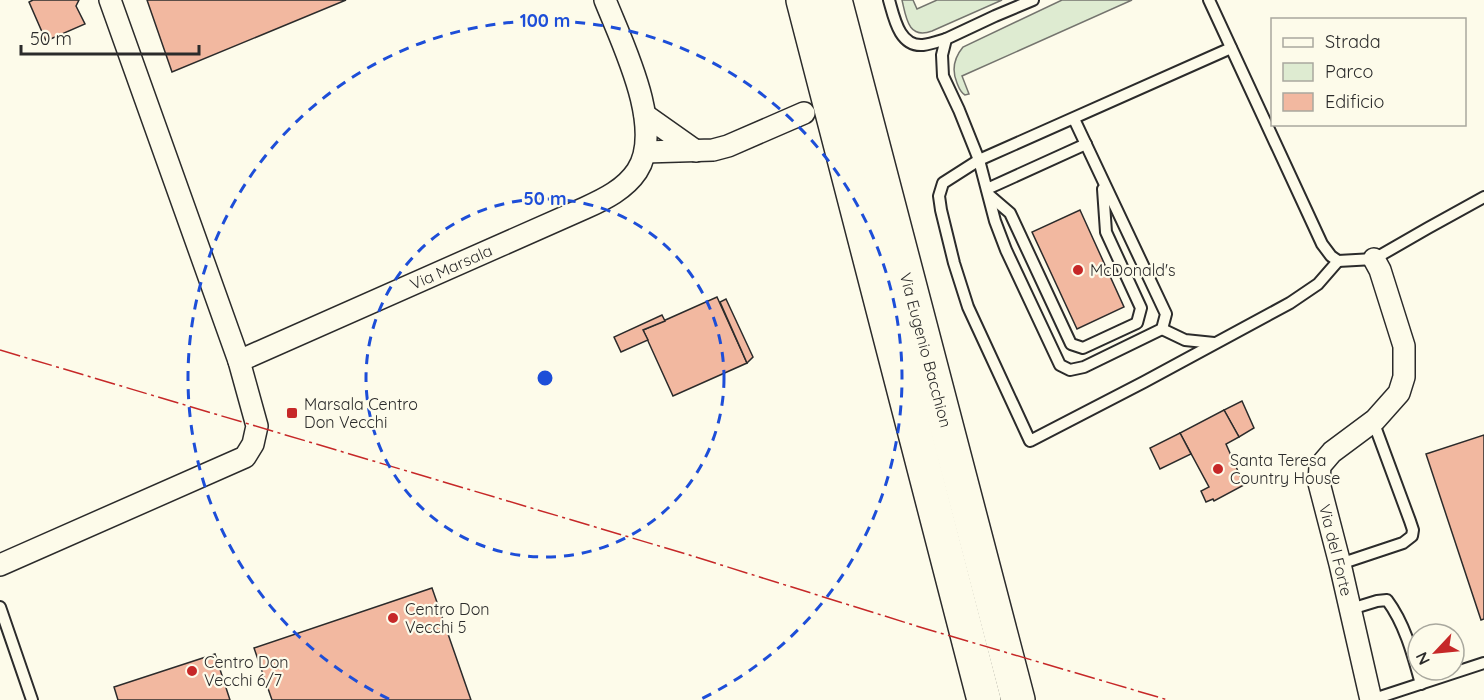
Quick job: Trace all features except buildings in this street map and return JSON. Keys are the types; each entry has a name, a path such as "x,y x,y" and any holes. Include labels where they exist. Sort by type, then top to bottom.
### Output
{"main road":[{"name":"Via Eugenio Bacchion","path":"803,0 984,700"},
{"name":"Via Eugenio Bacchion","path":"835,0 1018,700"}],"street":[{"path":"0,565 245,457 253,444 257,426 239,361 110,0"},
{"name":"Via Marsala","path":"239,361 604,199 621,189 638,169 645,152 645,115 628,57 605,0"},
{"path":"645,152 713,150 728,146 804,113"},
{"path":"645,115 696,151"},
{"name":"Via del Forte","path":"1371,700 1341,564 1319,483 1320,466 1332,452 1373,421 1399,393 1404,377 1404,346 1380,270 1374,259"}],"lane":[{"path":"889,0 899,32 910,42 922,45 946,39 1033,0"},
{"path":"1209,0 1322,244 1331,256 1338,261 1374,259 1484,197"},
{"path":"946,39 942,55 944,76 979,160 995,221 1006,250 1060,365 1070,370 1084,367 1162,329 1166,314 1074,119"},
{"path":"1231,48 979,160 943,183 939,196 940,210 968,307 1030,441 1290,303 1318,284 1338,261"},
{"path":"988,192 1086,144"},
{"path":"988,192 1010,213 1071,344 1083,348 1137,323 1141,308 1106,232 1103,182"},
{"path":"1162,329 1185,340 1214,343"},
{"path":"1341,564 1403,543 1412,536 1413,530 1373,421"},
{"path":"1351,609 1387,600 1403,628 1421,684"},
{"path":"0,607 32,700"},
{"path":"1371,700 1484,663"}],"green space":[{"path":"902,0 913,0 917,9 937,0 1002,0 924,33 913,30"},
{"path":"1062,0 1132,0 962,76 969,94 962,93 955,78 954,68 957,55 963,47"}],"power":[{"path":"0,350 1168,700"}],"place":[{"name":"McDonald's","path":"1078,270"},
{"name":"Marsala Centro Don Vecchi","path":"292,413"},
{"name":"Santa Teresa Country House","path":"1218,469"},
{"name":"Centro Don Vecchi 5","path":"393,618"},
{"name":"Centro Don Vecchi 6/7","path":"192,671"}]}
